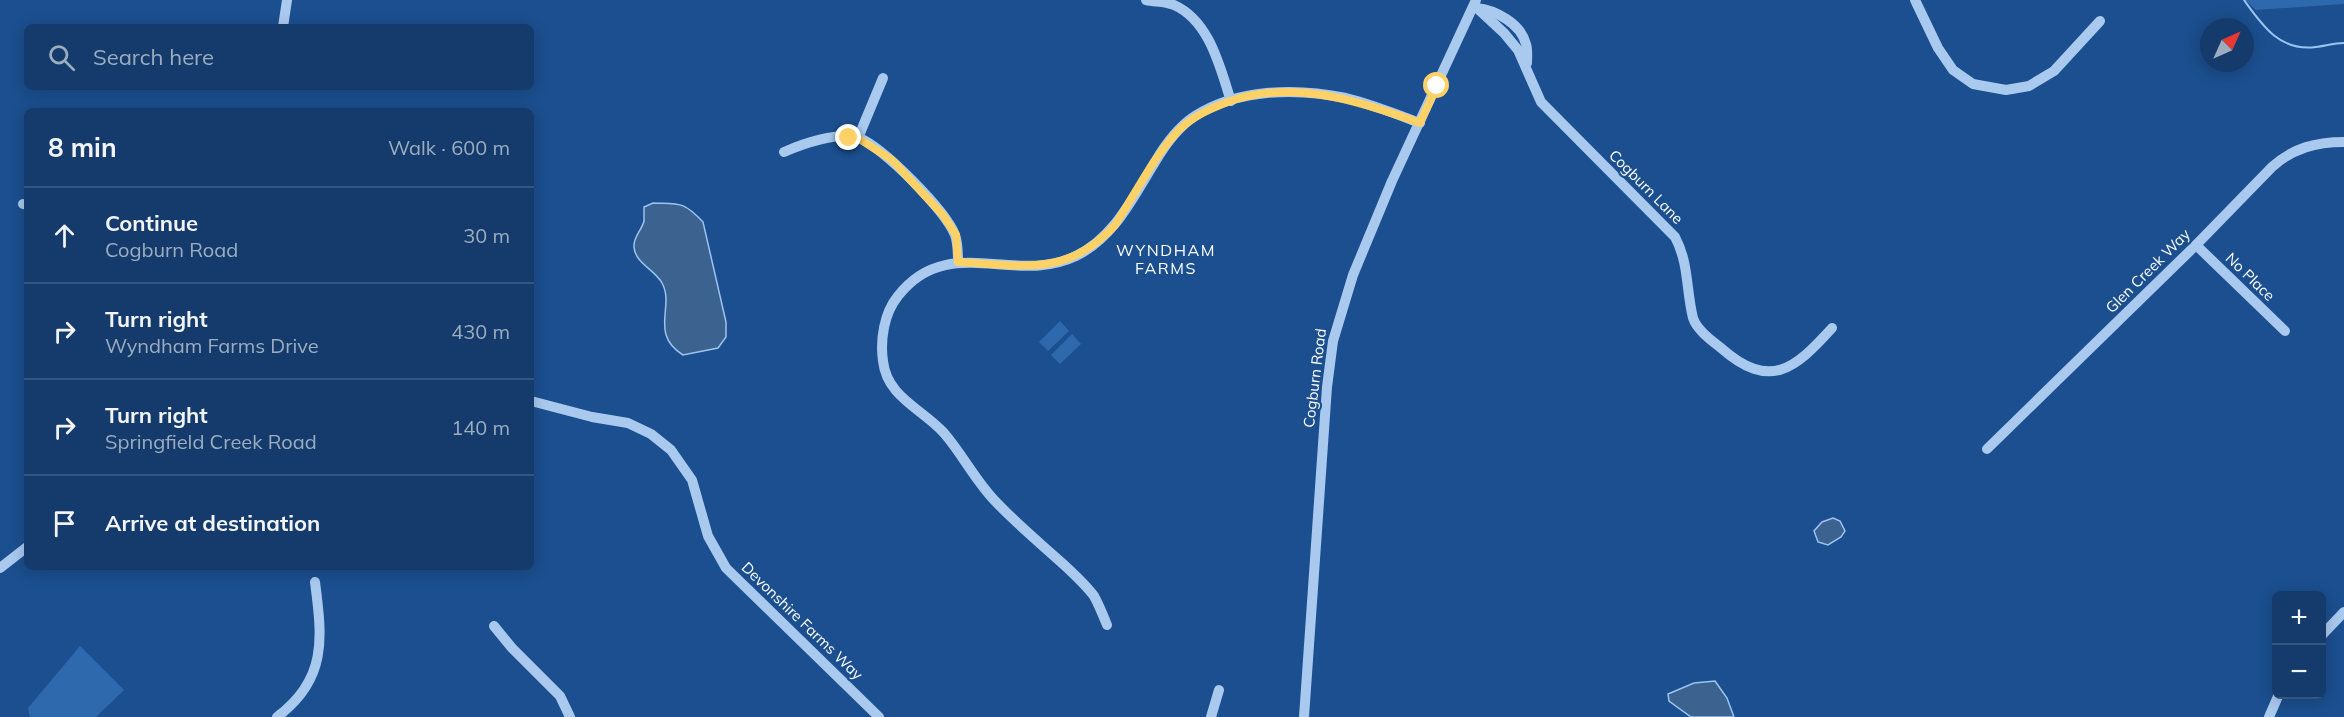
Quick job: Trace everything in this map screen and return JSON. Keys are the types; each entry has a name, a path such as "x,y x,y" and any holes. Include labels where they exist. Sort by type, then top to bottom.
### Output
{"street":[{"path":"283,24 287,0"},
{"path":"1146,0 1173,5 1194,19 1214,51 1231,101"},
{"path":"1914,0 1938,48 1953,70 1973,84 2006,90 2029,86 2054,71 2100,21"},
{"name":"Cogburn Lane","path":"1475,5 1500,14 1519,32 1527,46 1527,67 1541,102 1675,237 1687,271 1694,320 1701,331 1738,363 1755,370 1778,371 1795,364 1811,351 1832,327"},
{"name":"Cogburn Road","path":"1304,717 1327,387 1333,341 1341,307 1392,181 1475,5"},
{"path":"858,138 883,78"},
{"path":"1107,625 1094,597 1081,581 996,503 944,434 890,384 884,366 882,348 885,323 895,300 910,283 937,266 958,262 1040,266 1064,261 1087,250 1115,225 1162,151 1177,132 1196,116 1231,101 1266,93 1316,94 1371,105 1420,123"},
{"path":"784,152 827,138 858,138 892,160 943,215 956,235 958,262"},
{"name":"Glen Creek Way","path":"1987,449 2285,155 2314,144 2344,142"},
{"name":"No Place","path":"2196,245 2284,332"},
{"name":"Devonshire Farms Way","path":"534,402 592,417 628,423 651,434 670,450 692,480 708,536 726,568 879,717"},
{"path":"0,568 24,549"},
{"path":"277,717 300,693 319,658 321,630 315,582"},
{"path":"2326,631 2344,612"},
{"path":"494,626 512,648 560,696 570,717"},
{"path":"1211,717 1220,690"},
{"path":"2269,717 2277,699"}],"shaded area":[{"path":"2245,0 2344,0 2344,4 2256,10"},
{"path":"653,203 681,205 691,210 703,222 726,322 726,337 718,348 683,355 667,338 666,301 662,283 641,262 634,247 644,221 644,207"},
{"path":"1060,321 1069,331 1048,351 1039,342"},
{"path":"1072,334 1081,344 1060,364 1051,355"},
{"path":"1833,518 1840,521 1845,531 1841,537 1828,545 1818,542 1814,531 1822,522"},
{"path":"80,646 124,690 96,717 30,717 28,708"},
{"path":"1715,681 1727,698 1734,717 1691,717 1669,701 1668,694 1694,683"}],"waterway":[{"path":"2244,0 2265,27 2282,41 2303,47 2344,43"}],"district":[{"name":"WYNDHAM FARMS","path":"1166,259"}],"route":[{"path":"849,138 858,138 892,160 943,215 956,235 958,262 1040,266 1064,261 1097,243 1115,225 1169,141 1186,123 1207,110 1260,94 1310,93 1371,105 1420,123 1437,86"}]}
